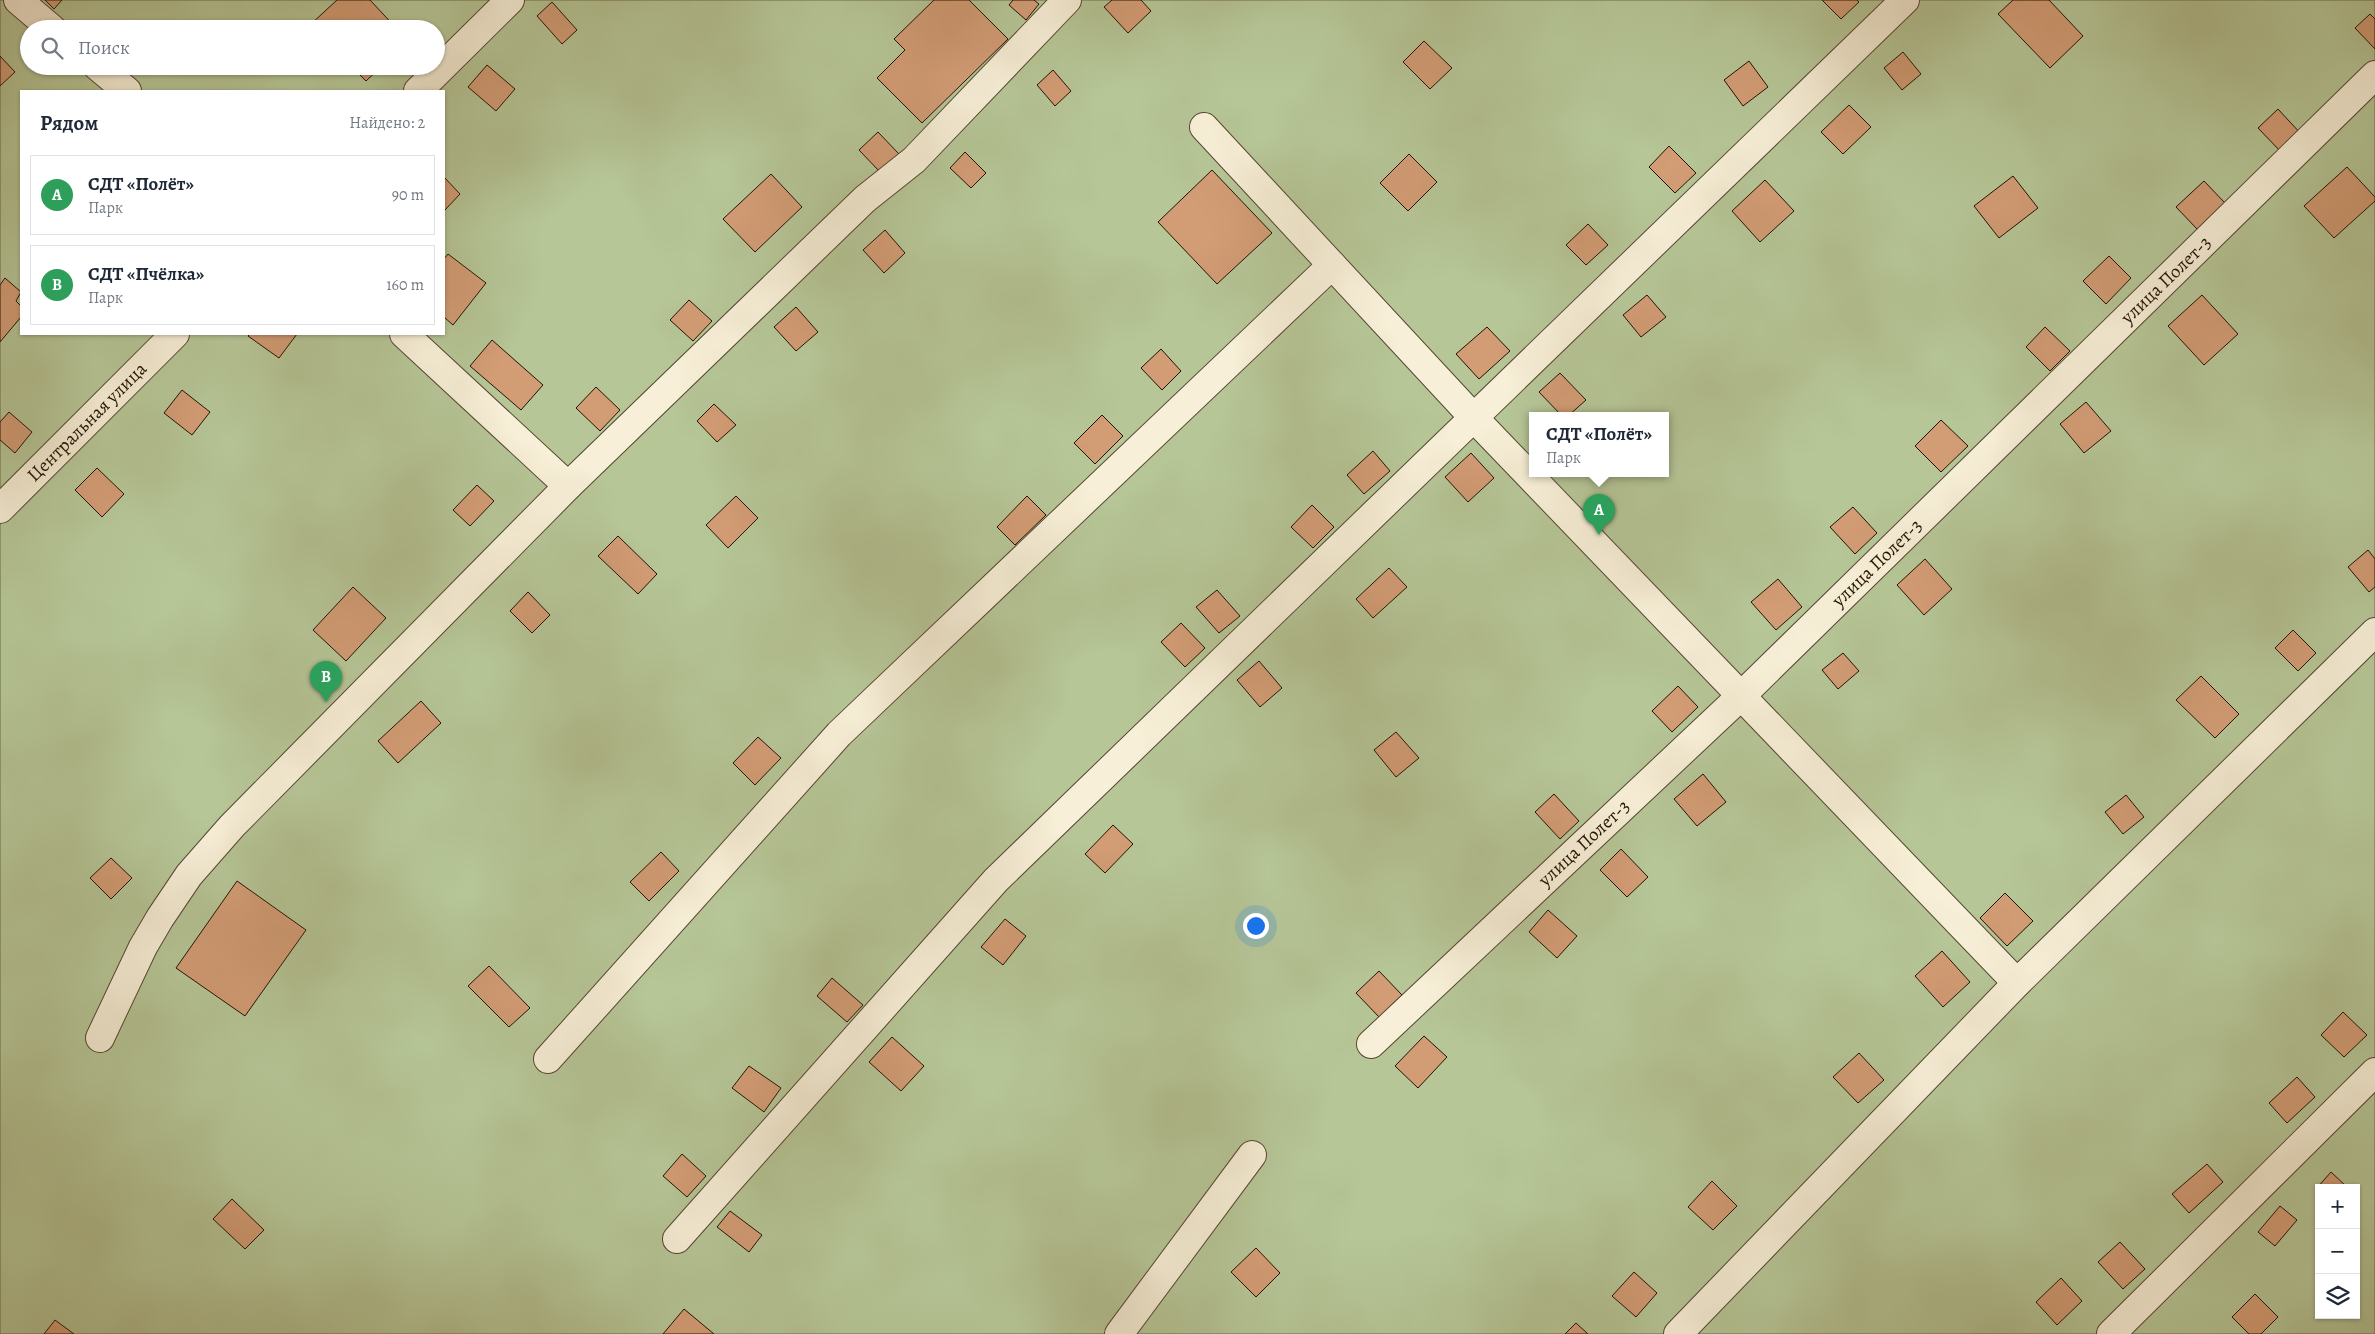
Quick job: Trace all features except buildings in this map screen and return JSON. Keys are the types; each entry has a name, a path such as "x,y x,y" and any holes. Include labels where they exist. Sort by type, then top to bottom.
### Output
{"street":[{"path":"18,0 41,20"},
{"path":"445,64 510,0"},
{"path":"100,1038 143,947 189,875 244,813 568,486 865,199 914,160 1067,0"},
{"path":"677,1239 996,880 1905,0"},
{"path":"108,75 126,90"},
{"path":"419,90 434,75"},
{"name":"улица Полет-3","path":"1371,1044 1741,696 2375,75"},
{"path":"1204,127 1529,475"},
{"path":"548,1059 839,734 1332,265"},
{"name":"Центральная улица","path":"0,509 174,335"},
{"path":"405,335 568,486"},
{"path":"1531,477 2017,983"},
{"path":"1678,1334 2017,983 2375,632"},
{"path":"2111,1334 2375,1072"},
{"path":"1119,1334 1252,1156"}],"green space":[{"path":"0,0 2375,0 2375,1334 0,1334"}],"place":[{"name":"СДТ «Полёт»","path":"1599,535"},
{"name":"СДТ «Пчёлка»","path":"326,702"}]}
